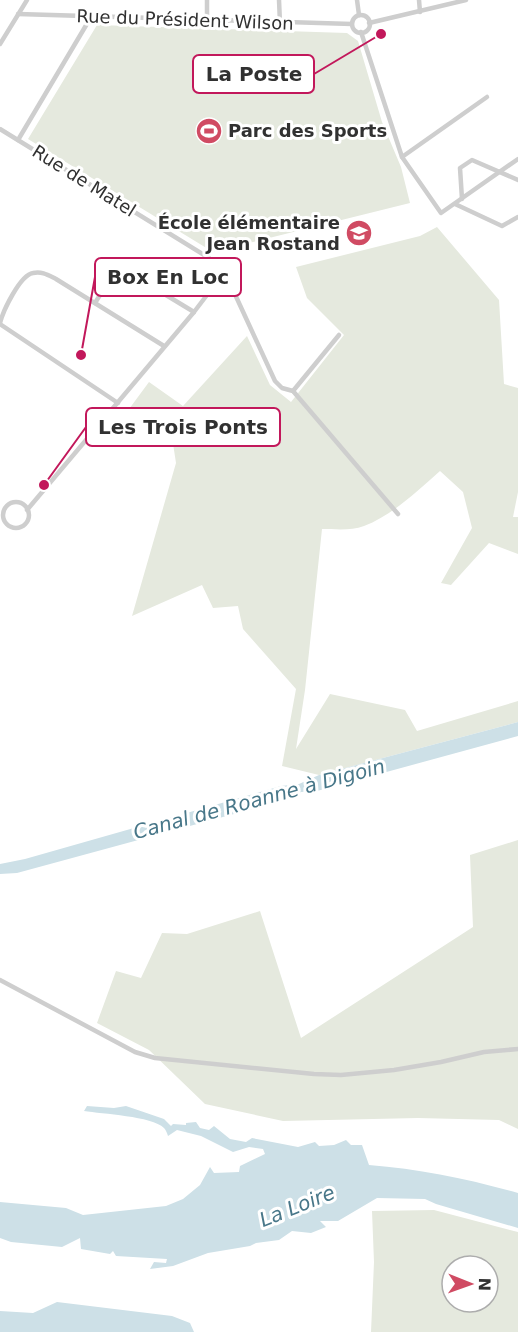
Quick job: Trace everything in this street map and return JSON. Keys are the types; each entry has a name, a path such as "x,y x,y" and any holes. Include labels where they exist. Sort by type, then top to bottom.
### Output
{"street":[{"path":"0,44 27,0"},
{"path":"207,0 207,20"},
{"path":"279,0 280,23"},
{"path":"357,0 359,15"},
{"path":"419,0 420,12"},
{"path":"369,23 466,0"},
{"name":"Rue du Président Wilson","path":"18,14 352,24"},
{"path":"359,15 367,18 369,23 366,30 361,32 356,31 352,24 353,19 359,15"},
{"path":"18,140 91,17"},
{"path":"361,32 402,157 441,213 518,159"},
{"path":"402,157 487,97"},
{"name":"Rue de Matel","path":"0,129 209,258 220,270 220,278 233,290 275,381 282,388 293,391 398,513"},
{"path":"462,199 460,168 472,160 518,180"},
{"path":"455,204 502,226 518,217"},
{"path":"95,303 118,266 194,312"},
{"path":"118,403 0,324 2,314 23,279 30,273 41,272 164,346"},
{"path":"27,510 220,278"},
{"path":"293,391 339,335"},
{"path":"12,502 20,502 27,510 28,519 22,526 14,528 2,520 6,506 12,502"},
{"path":"0,503 6,506"},
{"path":"0,980 135,1052 155,1058 341,1075 394,1070 484,1052 518,1049"}],"shaded area":[{"name":"Parc des Sports","path":"97,25 347,33 358,41 382,122 401,167 410,203 213,252 28,139"},
{"path":"437,227 499,300 504,384 518,388 518,492 513,517 518,517 518,554 489,543 451,585 441,583 472,528 463,492 440,471 404,502 375,521 354,529 322,529 305,690 296,749 330,694 405,710 417,731 518,701 518,722 319,775 282,766 296,689 243,629 238,606 213,608 202,585 132,616 176,463 170,424 118,424 149,382 183,406 247,336 270,385 291,402 344,335 307,298 296,267 420,236"},
{"path":"518,840 518,1129 499,1120 418,1118 283,1121 205,1104 149,1050 97,1023 116,971 141,978 162,933 187,934 260,911 301,1038 473,927 470,855"},
{"path":"434,1210 518,1232 518,1332 371,1332 374,1262 372,1211"}],"water":[{"name":"Canal de Roanne à Digoin","path":"518,722 518,736 317,791 301,792 282,801 17,873 0,874 0,864 25,859 281,786 299,784 319,775"},
{"name":"La Loire","path":"87,1106 114,1108 126,1106 164,1119 171,1126 196,1122 200,1128 209,1130 214,1126 230,1139 246,1142 252,1138 298,1147 315,1142 319,1146 334,1145 346,1140 351,1145 362,1145 369,1165 444,1175 518,1193 518,1228 425,1199 377,1198 338,1221 320,1221 326,1227 311,1233 292,1231 279,1240 208,1253 173,1266 150,1269 154,1262 166,1263 167,1259 116,1256 113,1251 110,1254 81,1249 80,1238 62,1247 11,1242 0,1238 0,1202 66,1208 83,1215 166,1206 183,1199 200,1185 210,1167 214,1173 239,1172 240,1166 265,1154 263,1149 249,1147 233,1152 201,1136 177,1130 168,1136 165,1129 158,1124 138,1118 84,1111"},
{"path":"57,1302 172,1316 190,1323 194,1332 0,1332 0,1311 33,1313"}],"place":[{"name":"La Poste","path":"381,34"},
{"name":"Parc des Sports","path":"209,131"},
{"name":"École élémentaire Jean Rostand","path":"359,233"},
{"name":"Box En Loc","path":"81,355"},
{"name":"Les Trois Ponts","path":"44,485"}]}
